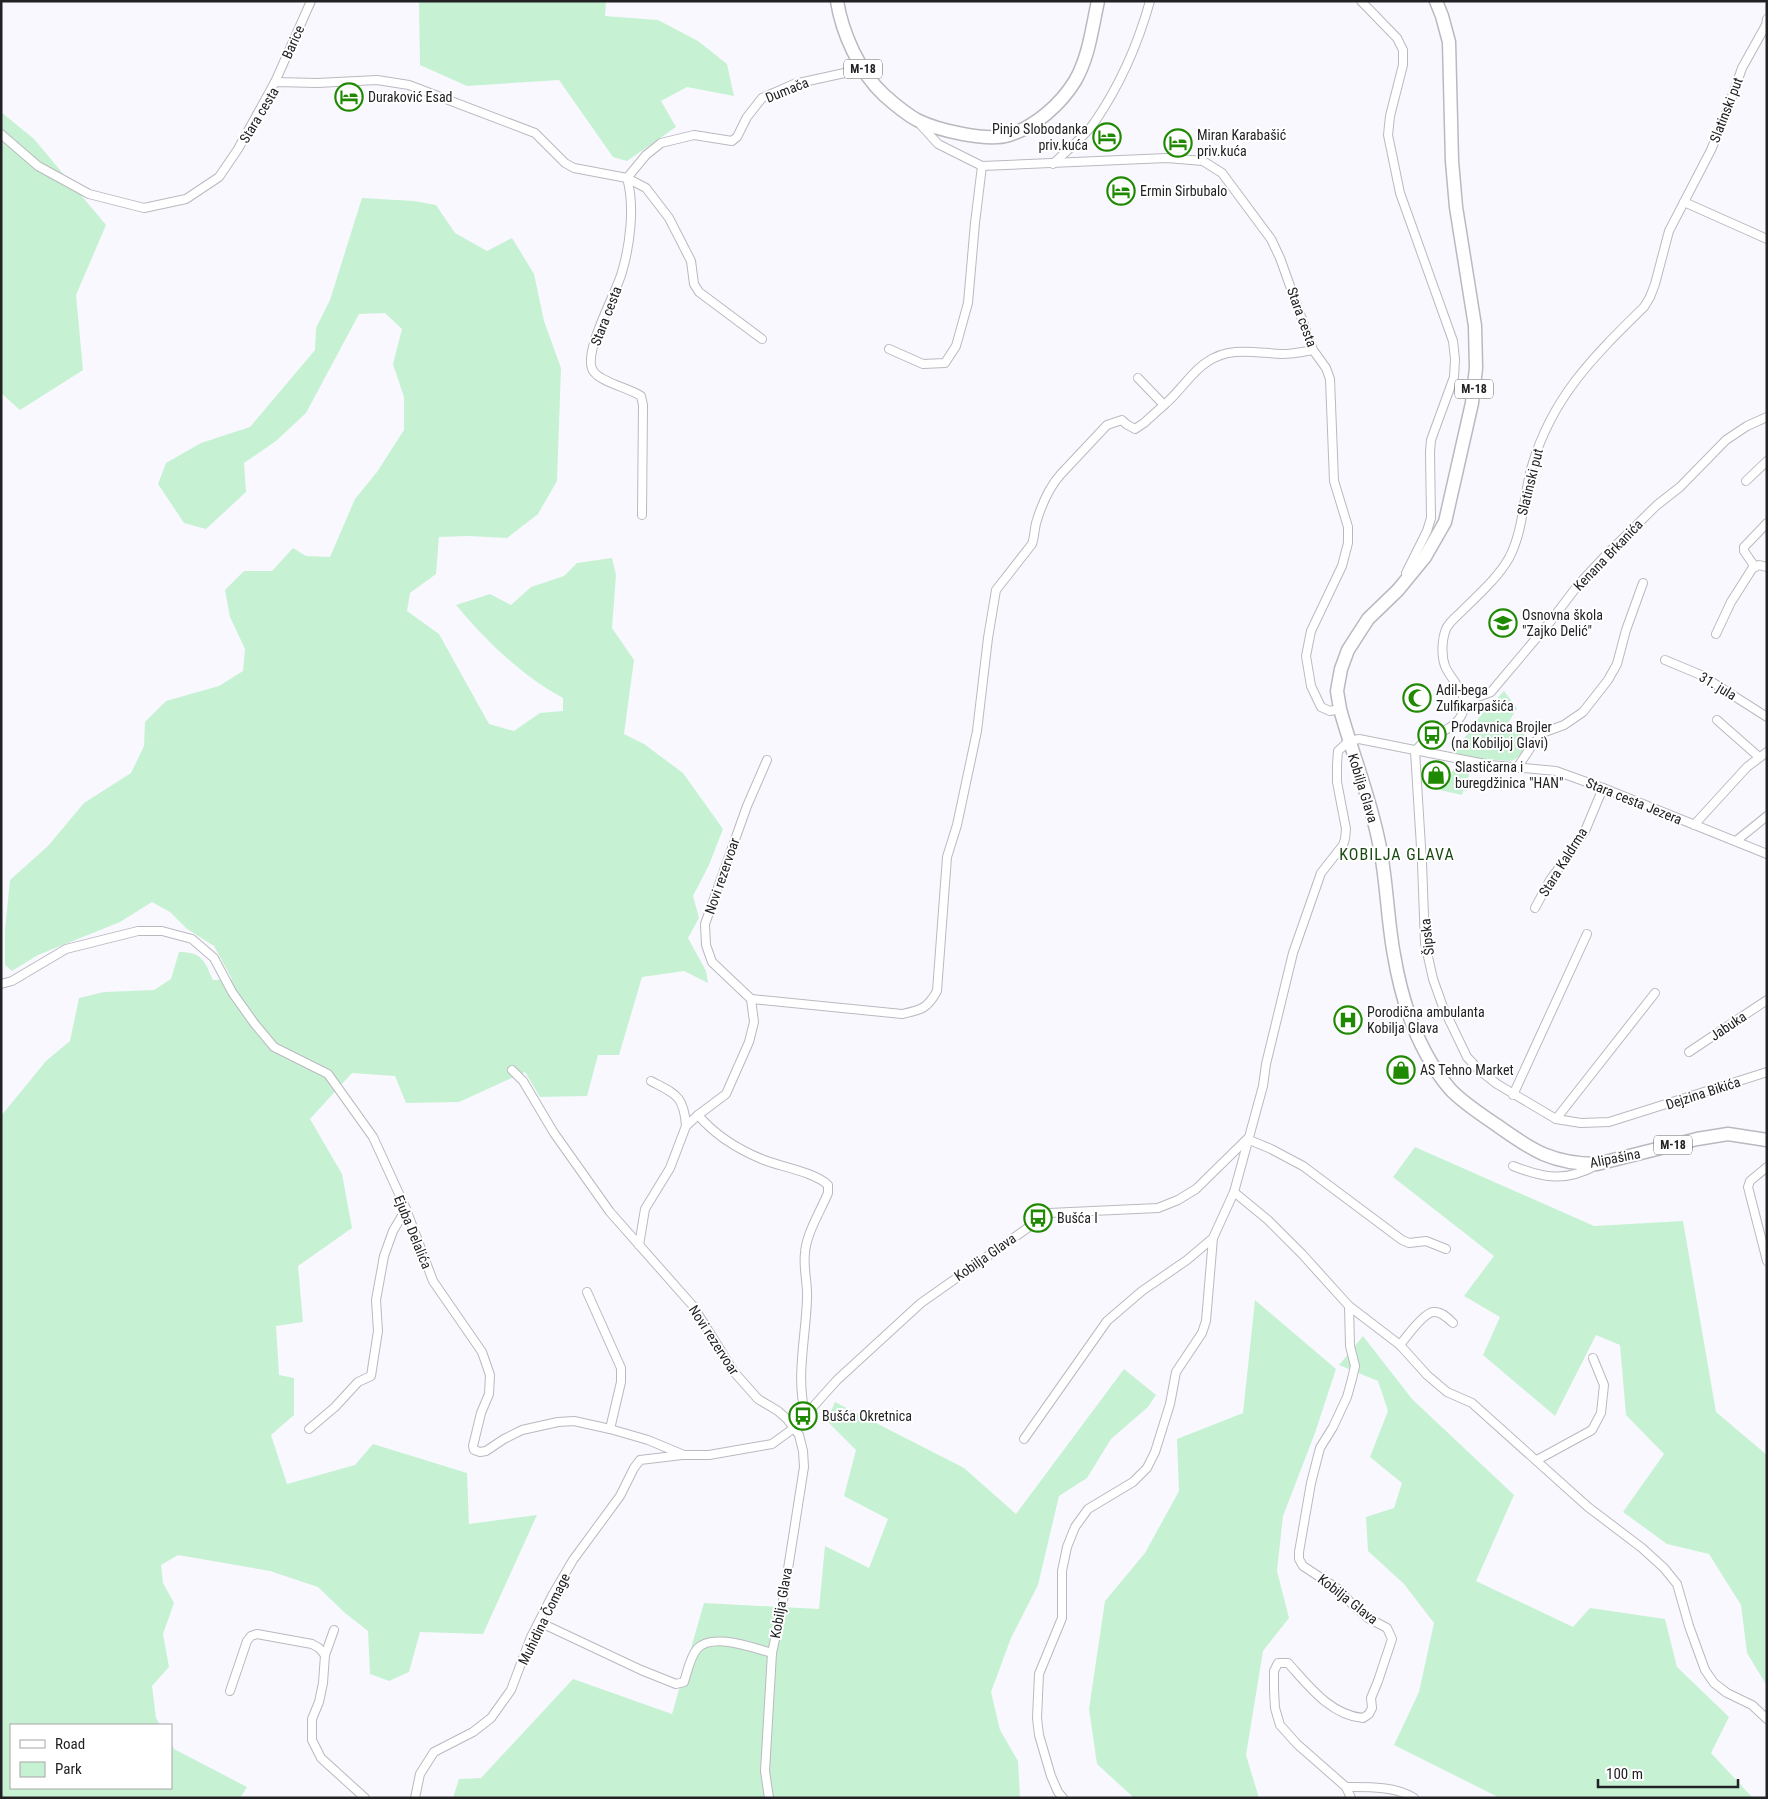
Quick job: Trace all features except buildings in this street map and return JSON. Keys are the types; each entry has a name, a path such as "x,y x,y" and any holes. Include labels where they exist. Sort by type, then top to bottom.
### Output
{"main road":[{"name":"M-18","path":"837,1 842,25 851,48 863,69 883,94 916,120 956,133 990,137 1007,136 1023,129 1054,107 1075,82 1085,61 1098,1"},
{"name":"M-18","path":"1349,741 1337,690 1341,669 1348,650 1368,619 1398,590 1425,557 1446,522 1472,403 1476,368 1475,326 1456,206 1452,161 1449,42 1436,1"},
{"name":"Kobilja Glava","path":"1349,741 1379,842 1386,882 1394,955 1406,1006 1417,1038 1432,1066 1451,1090 1477,1111 1539,1153 1557,1160 1580,1164"},
{"name":"Alipašina","path":"1580,1164 1598,1164 1697,1139 1728,1134 1767,1140"}],"street":[{"name":"Barice","path":"275,82 311,1"},
{"path":"1053,164 1093,124 1119,80 1142,31 1150,1"},
{"path":"1361,1 1398,38 1403,50 1403,65 1390,116 1388,135 1400,193 1454,341 1454,377 1431,440 1431,518 1427,531 1398,590"},
{"name":"Slatinski put","path":"1464,702 1461,690 1448,673 1444,664 1443,638 1447,626 1500,573 1510,556 1517,538 1532,467 1547,424 1565,394 1593,358 1644,307 1650,297 1669,231 1711,150 1742,68 1766,23"},
{"name":"Dumača","path":"627,178 646,155 661,143 694,135 732,141 737,137 747,117 762,98 794,84 863,69"},
{"name":"Stara cesta","path":"1,134 38,166 89,194 144,208 186,199 219,178 238,150 275,82 317,83 377,80 409,85 535,132 564,163 574,168 627,178 646,188 669,218 691,261 694,284 699,292 762,339"},
{"name":"Stara cesta","path":"916,120 938,144 982,166 1167,158 1203,161 1222,173 1271,239 1280,258 1313,350 1326,368 1330,379 1334,480 1348,527 1348,543 1342,566 1311,631 1306,656 1310,686 1321,707 1330,711 1340,709"},
{"path":"889,349 923,364 945,363 956,346 968,303 982,166"},
{"name":"Stara cesta","path":"627,178 631,200 629,242 622,273 596,336 591,365 593,372 600,378 641,396 643,405 642,515"},
{"path":"1684,202 1767,238"},
{"path":"686,1126 726,1094 749,1042 754,1022 751,999 902,1014 922,1010 931,1002 937,991 947,858 957,825 977,731 988,638 996,590 1032,544 1035,536 1036,522 1054,482 1106,425 1122,420 1135,429 1176,395 1201,366 1222,354 1237,351 1283,354 1313,350"},
{"path":"1138,378 1164,405"},
{"name":"Kenana Brkanića","path":"1464,702 1490,692 1550,622 1578,585 1607,554 1657,505 1680,487 1726,440 1747,426 1766,417 1767,427"},
{"path":"1746,482 1767,461"},
{"path":"1755,568 1744,551 1744,547 1767,523"},
{"path":"1716,634 1731,602 1752,568 1759,565 1767,567"},
{"path":"1517,768 1533,744 1545,732 1564,725 1582,712 1608,680 1617,664 1626,630 1643,583"},
{"name":"31. jula","path":"1666,660 1701,675 1767,717"},
{"path":"1415,751 1424,742 1452,726 1463,714 1464,702"},
{"path":"1717,720 1760,757"},
{"name":"Stara cesta Jezera","path":"1349,741 1359,739 1490,765 1556,771 1767,854"},
{"name":"Kobilja Glava","path":"1063,1798 1058,1792 1051,1776 1039,1735 1037,1718 1039,1674 1062,1618 1062,1571 1067,1548 1075,1527 1088,1509 1133,1482 1147,1468 1155,1452 1170,1404 1176,1372 1202,1333 1206,1321 1213,1238 1234,1192 1263,1086 1266,1064 1293,953 1322,873 1343,845 1345,839 1346,829 1337,782 1336,764 1338,752 1349,741"},
{"name":"Šipska","path":"1415,751 1422,844 1425,944 1433,979 1443,1007 1468,1057 1478,1070 1513,1095 1556,1119 1581,1123 1609,1122 1638,1113"},
{"path":"1694,825 1742,772 1767,752"},
{"name":"Novi rezervoar","path":"751,999 712,962 706,945 706,924 747,806 767,760"},
{"name":"Stara Kaldrma","path":"1535,908 1550,880 1584,831 1603,788"},
{"path":"1736,841 1767,816"},
{"name":"Ejuba Delalića","path":"1,984 12,981 66,949 138,931 162,932 192,939 214,958 232,992 274,1047 328,1074 373,1137 406,1209 433,1281 482,1352 490,1375 489,1394 481,1413 474,1440 474,1450 486,1451 522,1430 558,1422 574,1421 610,1429 648,1440 684,1455 709,1455 772,1444 794,1428"},
{"path":"1513,1095 1587,934"},
{"path":"1556,1119 1655,993"},
{"name":"Jabuka","path":"1689,1052 1767,1000"},
{"name":"Novi rezervoar","path":"512,1070 523,1080 554,1133 610,1212 693,1306 734,1372 758,1399 783,1415 794,1428"},
{"name":"Dejzina Bikića","path":"1638,1113 1767,1072"},
{"path":"639,1244 645,1209 670,1168 686,1126 685,1110 682,1102 676,1095 651,1080"},
{"path":"698,1115 708,1127 721,1137 749,1153 763,1160 815,1178 828,1186 828,1193 804,1253 808,1298 803,1333 801,1401 806,1416"},
{"path":"1248,1140 1271,1149 1303,1166 1402,1240 1409,1243 1426,1241 1446,1249"},
{"name":"Kobilja Glava","path":"768,1798 765,1771 772,1653 782,1607 804,1467 799,1435 794,1428 837,1380 921,1303 1049,1212 1158,1208 1178,1200 1196,1189 1248,1140"},
{"path":"1513,1166 1538,1176 1565,1177 1580,1173 1598,1164"},
{"path":"1767,1167 1750,1181 1748,1187 1767,1261"},
{"path":"1234,1192 1268,1220 1349,1306 1400,1345 1439,1385 1453,1396 1472,1403 1588,1507 1642,1548 1664,1568 1677,1584 1705,1670 1714,1684 1727,1693 1752,1705 1767,1719"},
{"path":"309,1429 335,1407 358,1382 371,1376 378,1331 376,1300 384,1256 393,1230 406,1209"},
{"name":"Kobilja Glava","path":"1024,1439 1106,1320 1142,1291 1187,1260 1213,1238"},
{"path":"587,1292 621,1368 621,1382 610,1429"},
{"name":"Kobilja Glava","path":"1346,1787 1297,1744 1280,1725 1275,1708 1274,1671 1278,1663 1288,1663 1324,1702 1355,1718 1363,1718 1369,1714 1372,1708 1371,1698 1392,1639 1387,1628 1368,1618 1338,1589 1303,1566 1299,1559 1311,1483 1320,1448 1347,1397 1352,1380 1354,1366 1350,1346 1349,1306"},
{"path":"1400,1345 1427,1314 1434,1311 1445,1315 1453,1323"},
{"path":"1537,1460 1592,1430 1601,1413 1604,1385 1593,1358"},
{"name":"Muhidina Čomage","path":"415,1798 420,1774 434,1752 473,1732 491,1718 511,1690 539,1622 573,1560 620,1496 640,1460 684,1455"},
{"path":"539,1622 633,1667 676,1684 684,1682 696,1650 706,1643 718,1641 732,1643 772,1653"},
{"path":"334,1630 325,1655 323,1683 312,1719 312,1740 321,1758 365,1798"},
{"path":"230,1691 247,1641 251,1636 257,1634 312,1644 325,1655"},
{"path":"1351,1798 1346,1787 1398,1791 1414,1798"}],"green space":[{"path":"419,1 606,1 605,16 658,20 698,41 727,64 734,96 687,87 661,101 676,127 627,161 613,157 559,80 467,86 420,65"},
{"path":"1,112 34,139 106,225 76,295 83,370 20,410 1,393"},
{"path":"362,198 414,201 436,205 455,233 487,251 512,238 534,274 544,321 561,368 557,481 538,514 507,538 439,537 436,574 410,593 407,611 439,634 489,724 514,731 540,713 563,711 563,698 533,679 505,657 456,605 490,594 511,605 531,587 564,576 577,563 612,558 616,575 612,628 634,660 624,734 644,744 683,773 723,829 709,865 693,896 699,918 688,938 706,971 708,983 684,971 642,977 619,1055 598,1055 587,1096 540,1097 525,1072 459,1102 406,1103 395,1076 352,1073 310,1119 342,1174 352,1228 298,1266 303,1322 276,1326 279,1375 294,1378 294,1415 271,1435 287,1484 355,1465 373,1444 467,1473 469,1524 537,1515 483,1634 420,1632 409,1672 389,1681 370,1674 368,1631 345,1613 318,1587 270,1571 178,1555 161,1565 163,1583 174,1603 163,1634 169,1667 152,1686 156,1718 159,1724 10,1724 10,1789 172,1789 172,1745 174,1749 247,1787 240,1798 1,1798 1,1116 46,1061 70,1041 79,998 104,992 154,990 171,979 179,952 187,952 202,959 213,980 232,979 214,946 187,929 170,912 152,902 120,922 38,955 12,971 5,965 5,930 10,880 48,846 84,803 131,773 144,746 145,722 166,701 219,686 243,671 245,649 230,617 225,590 244,571 272,571 293,548 306,556 330,557 355,499 377,472 404,430 404,397 393,364 402,329 385,313 359,314 306,413 276,441 244,463 246,492 206,529 184,523 158,484 166,463 201,443 250,427 315,350 316,328 330,300"},
{"path":"1504,691 1517,708 1507,725 1530,738 1523,752 1511,761 1455,757 1455,751 1481,715"},
{"path":"1454,769 1470,772 1462,795 1426,787 1426,779 1446,783"},
{"path":"1415,1147 1594,1226 1683,1221 1716,1412 1767,1455 1767,1686 1747,1653 1741,1605 1709,1554 1667,1544 1623,1512 1664,1454 1626,1415 1620,1345 1596,1335 1555,1416 1483,1355 1500,1317 1464,1296 1494,1256 1393,1177"},
{"path":"1255,1300 1336,1369 1315,1433 1283,1516 1277,1571 1289,1618 1263,1651 1246,1755 1259,1798 1134,1798 1097,1764 1089,1709 1105,1601 1145,1553 1179,1491 1177,1439 1243,1413"},
{"path":"1363,1336 1412,1399 1514,1495 1476,1581 1573,1627 1590,1608 1665,1619 1677,1667 1729,1717 1711,1753 1753,1798 1500,1798 1394,1745 1419,1692 1434,1623 1404,1584 1368,1551 1366,1517 1394,1508 1402,1483 1370,1457 1388,1411 1378,1381 1339,1365"},
{"path":"1124,1369 1156,1395 1148,1407 1111,1439 1087,1478 1059,1496 1038,1585 1011,1638 991,1692 1000,1730 1018,1761 1020,1798 453,1798 459,1779 481,1778 573,1679 672,1714 704,1603 819,1609 825,1546 869,1568 888,1519 844,1496 856,1450 827,1421 835,1402 964,1468 1016,1514"}],"place":[{"name":"Duraković Esad","path":"349,97"},
{"name":"Pinjo Slobodanka priv.kuća","path":"1107,137"},
{"name":"Miran Karabašić priv.kuća","path":"1178,143"},
{"name":"Ermin Sirbubalo","path":"1121,191"},
{"name":"Osnovna škola \"Zajko Delić\"","path":"1503,623"},
{"name":"Adil-bega Zulfikarpašića","path":"1417,698"},
{"name":"Prodavnica Brojler (na Kobiljoj Glavi)","path":"1432,735"},
{"name":"Slastičarna i buregdžinica \"HAN\"","path":"1436,775"},
{"name":"Porodična ambulanta Kobilja Glava","path":"1348,1020"},
{"name":"AS Tehno Market","path":"1401,1070"},
{"name":"Bušća I","path":"1038,1218"},
{"name":"Bušća Okretnica","path":"803,1416"}],"district":[{"name":"KOBILJA GLAVA","path":"1397,854"}]}
